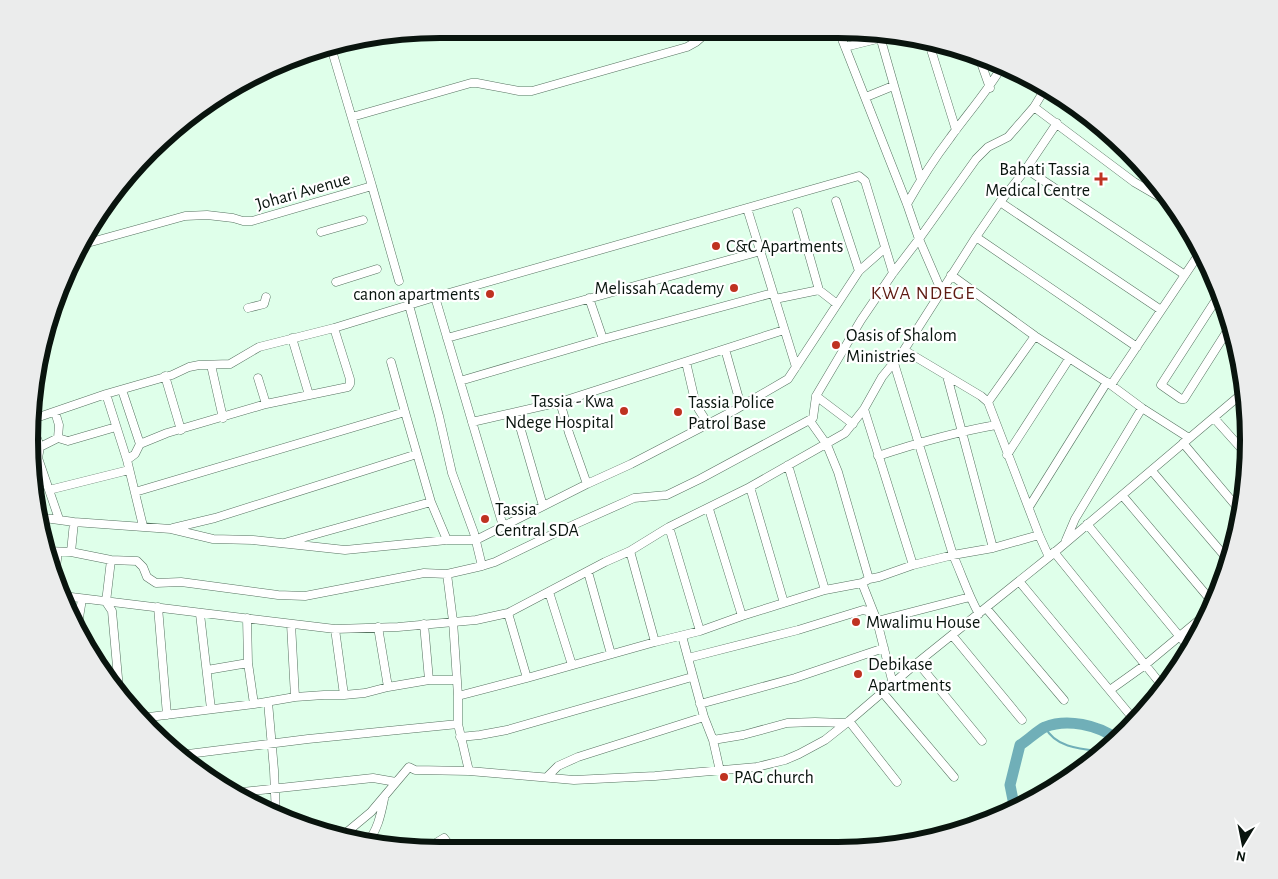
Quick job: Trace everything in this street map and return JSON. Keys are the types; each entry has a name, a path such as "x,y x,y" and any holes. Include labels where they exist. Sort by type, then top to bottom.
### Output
{"street":[{"path":"352,117 477,82 519,91 532,91 686,47 700,38"},
{"path":"842,38 866,96 919,240 942,290"},
{"path":"845,47 870,39"},
{"path":"881,40 921,180"},
{"path":"931,48 956,130"},
{"name":"Johari Avenue","path":"89,243 185,216 207,215 242,221 252,220 372,186 332,52"},
{"path":"982,64 990,88"},
{"path":"907,204 921,180 956,130 990,88 999,71"},
{"path":"866,96 893,86"},
{"path":"53,552 71,552 111,560 137,561 143,567 147,577 156,583 180,582 278,595 305,596 424,573 447,574 482,566 495,562 634,498 667,495 810,421 814,415 816,396 861,320 893,273 919,240 976,158 988,147 1008,137 1034,107 1043,93"},
{"path":"1034,107 1134,182 1158,196"},
{"path":"70,597 335,629 398,627 476,620 508,613 750,487 827,445 845,433 864,409 882,377 904,350 976,237 1057,123"},
{"path":"1026,169 1185,275"},
{"path":"38,417 199,365 230,364 259,347 334,328 434,297 859,176 865,181 893,273"},
{"path":"372,186 399,281"},
{"path":"836,202 859,271"},
{"path":"1000,202 1161,310"},
{"path":"747,208 796,367"},
{"path":"797,212 819,290 837,304"},
{"path":"321,232 363,220"},
{"path":"976,237 1137,347"},
{"path":"45,518 74,522 171,529 213,539 253,540 345,550 447,540 476,540 631,464 788,379 800,364 859,271 886,248"},
{"path":"447,338 761,251"},
{"path":"1029,507 1109,384 1137,347 1197,258"},
{"path":"336,282 377,269"},
{"path":"951,275 1035,336 1109,384 1186,440 1235,504"},
{"path":"460,381 603,340 774,296 819,290"},
{"path":"248,308 264,304 266,297"},
{"path":"434,297 503,526"},
{"path":"589,298 603,340"},
{"path":"1215,301 1161,385 1181,399 1184,399 1226,333"},
{"path":"409,306 439,416 452,473 476,540 482,566"},
{"path":"127,460 135,454 140,444 167,433 266,404 348,387 350,379 334,328"},
{"path":"472,422 560,402 784,330"},
{"path":"988,402 1035,336"},
{"path":"292,338 309,395"},
{"path":"725,349 741,406"},
{"path":"904,350 982,396 988,402 1039,535 1051,554 1159,682"},
{"path":"1007,455 1069,359"},
{"path":"391,362 431,502 447,540"},
{"path":"686,362 696,405 708,424"},
{"path":"894,363 953,555 979,614"},
{"path":"211,365 223,418"},
{"path":"165,376 181,430"},
{"path":"947,376 993,548"},
{"path":"258,378 266,404"},
{"path":"122,390 140,444"},
{"path":"106,394 127,460 143,526"},
{"path":"816,396 853,424"},
{"path":"350,831 384,798 409,767 415,770 574,780 720,771 757,767 785,760 825,740 1088,524 1238,397"},
{"path":"560,402 587,484"},
{"path":"1065,541 1076,519 1142,408"},
{"path":"864,409 913,565"},
{"path":"54,412 59,425 58,438"},
{"path":"135,492 405,412"},
{"path":"516,413 543,506"},
{"path":"1214,418 1240,447"},
{"path":"810,421 827,445 838,472 893,684"},
{"path":"878,456 962,431 996,425"},
{"path":"40,447 58,438 68,441 116,427"},
{"path":"38,441 40,447 38,452"},
{"path":"171,529 214,518 417,454"},
{"path":"38,463 59,519"},
{"path":"788,465 826,590"},
{"path":"49,490 129,470"},
{"path":"1152,470 1224,555"},
{"path":"750,487 784,603"},
{"path":"1122,495 1208,597"},
{"path":"280,544 431,502"},
{"path":"709,508 742,616"},
{"path":"71,552 74,522"},
{"path":"1088,524 1186,643"},
{"path":"669,528 700,631"},
{"path":"458,696 700,631 742,616 826,590 866,581 913,565 993,548 1039,535"},
{"path":"630,551 655,642"},
{"path":"57,562 58,552"},
{"path":"111,560 106,602 112,611 118,680"},
{"path":"588,572 611,654"},
{"path":"447,574 453,621 458,724 469,772"},
{"path":"1019,581 1131,716"},
{"path":"549,592 572,665"},
{"path":"877,621 970,597"},
{"path":"79,617 82,599"},
{"path":"158,607 167,715"},
{"path":"986,608 1064,700"},
{"path":"688,658 798,630 860,610 868,610 877,621"},
{"path":"508,613 527,678"},
{"path":"200,614 211,709"},
{"path":"247,618 248,663 254,704"},
{"path":"1110,690 1145,665 1196,622"},
{"path":"291,624 295,697"},
{"path":"424,624 429,680"},
{"path":"378,627 388,687"},
{"path":"335,629 344,696"},
{"path":"952,635 1022,720"},
{"path":"682,636 700,704 713,740 720,771"},
{"path":"700,704 795,678 884,648"},
{"path":"206,670 248,663"},
{"path":"918,663 982,741"},
{"path":"460,737 507,730 692,676"},
{"path":"148,717 295,697 324,694 344,696 429,680 457,680"},
{"path":"883,693 954,777"},
{"path":"268,702 275,806"},
{"path":"547,778 558,766 572,759 704,717"},
{"path":"713,740 743,735 787,723 847,722"},
{"path":"847,722 897,782"},
{"path":"190,754 458,724"},
{"path":"244,791 373,778 396,782"},
{"path":"372,836 384,798"},
{"path":"438,842 444,838 447,842"}],"waterway":[{"path":"1013,801 1010,785 1020,745 1039,731 1054,724 1072,723 1092,727 1111,735"},
{"path":"1045,727 1049,734 1061,743 1076,748 1093,750"}],"place":[{"name":"Bahati Tassia Medical Centre","path":"1101,179"},
{"name":"C&C Apartments","path":"716,246"},
{"name":"Melissah Academy","path":"734,288"},
{"name":"canon apartments","path":"490,294"},
{"name":"Oasis of Shalom Ministries","path":"836,345"},
{"name":"Tassia - Kwa Ndege Hospital","path":"624,411"},
{"name":"Tassia Police Patrol Base","path":"678,412"},
{"name":"Tassia Central SDA","path":"485,519"},
{"name":"Mwalimu House","path":"856,622"},
{"name":"Debikase Apartments","path":"858,674"},
{"name":"PAG church","path":"724,777"}],"district":[{"name":"KWA NDEGE","path":"923,292"}]}
